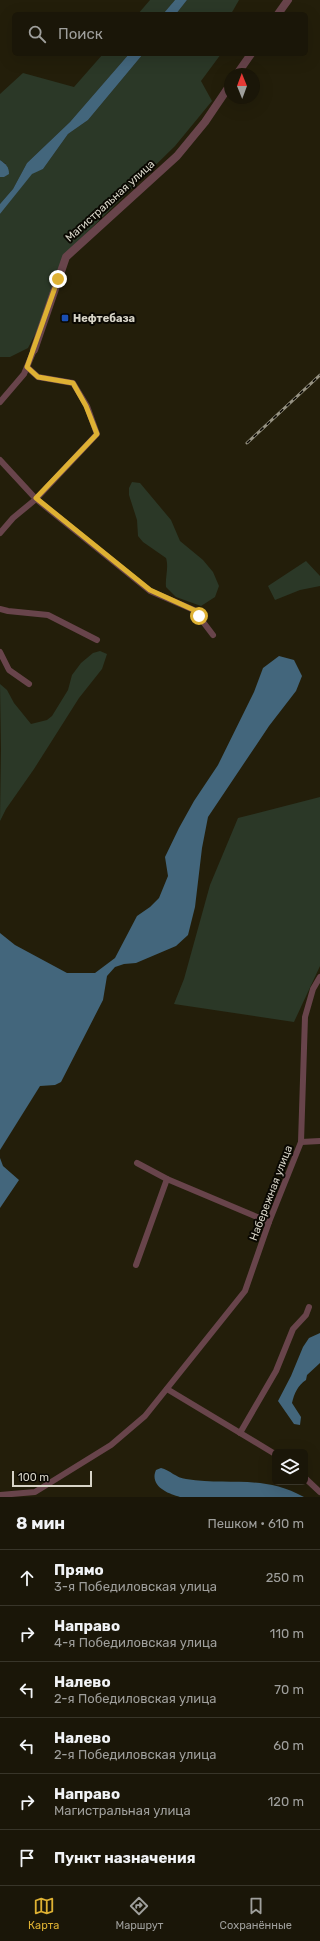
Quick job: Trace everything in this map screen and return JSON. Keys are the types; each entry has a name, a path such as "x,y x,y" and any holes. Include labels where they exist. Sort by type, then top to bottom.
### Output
{"street":[{"path":"279,12 288,0"},
{"path":"241,68 250,56"},
{"name":"Магистральная улица","path":"34,350 66,257 177,156 205,122 224,94"},
{"path":"0,402 24,374 34,350"},
{"path":"0,533 13,518 36,498 97,434 86,406 73,383 38,377 27,367"},
{"path":"0,460 36,498 150,590 194,610 213,635"},
{"path":"0,608 8,611 48,615 96,640"},
{"path":"0,652 9,670 29,684"},
{"name":"Набережная улица","path":"0,1495 35,1492 111,1445 145,1416 245,1291 269,1222 301,1142 305,1018 313,989 320,977"},
{"path":"301,1142 320,1141"},
{"path":"137,1163 167,1179 269,1222"},
{"path":"136,1265 167,1179"},
{"path":"240,1433 276,1371 293,1329 306,1314 309,1307"},
{"path":"167,1389 272,1452"},
{"path":"308,1481 320,1492"}],"green space":[{"path":"150,0 175,0 165,12 140,12"},
{"path":"187,0 239,0 232,12 178,12"},
{"path":"101,56 127,56 70,122 27,163 13,189 0,204 0,177 4,177 6,164 0,160 0,94 23,73 74,87"},
{"path":"141,56 220,56 201,81 212,101 175,146 63,256 38,329 28,348 10,357 0,357 0,214 32,173 43,169 68,134 88,120"},
{"path":"132,482 140,483 171,520 180,541 203,560 213,572 219,586 215,597 201,606 176,597 166,587 166,558 143,542 138,536 137,520 129,495 129,488"},
{"path":"306,561 320,576 320,586 300,590 275,600 268,586"},
{"path":"100,651 107,654 102,669 79,698 34,769 6,809 0,821 0,684 7,690 14,703 31,724 47,720 52,716 68,690 72,675 81,663 93,653"},
{"path":"320,797 320,966 294,1022 174,1004 184,979 210,885 238,818"}],"water":[{"path":"175,0 187,0 178,12 165,12"},
{"path":"127,56 141,56 88,120 68,134 43,169 32,174 0,214 0,204 13,189 27,163 70,122"},
{"path":"0,160 8,168 9,174 4,177 0,177"},
{"path":"279,656 294,660 302,676 296,691 269,726 208,817 202,848 195,907 188,935 176,946 136,963 124,964 115,967 107,976 103,1000 61,1082 55,1085 40,1086 0,1150 0,933 15,945 67,973 95,973 115,958 137,916 150,907 159,898 168,876 165,857 179,828 194,801 218,765 254,692 263,668"},
{"path":"0,1158 3,1166 19,1180 0,1208"},
{"path":"320,1333 320,1363 307,1375 306,1380 301,1384 295,1393 292,1403 301,1417 300,1425 294,1424 278,1401 291,1376 303,1347 309,1338"},
{"path":"161,1468 182,1478 202,1481 246,1482 274,1485 304,1497 180,1497 170,1494 157,1485 155,1481 156,1470"}],"railway":[{"path":"247,443 320,375"}],"place":[{"name":"Нефтебаза","path":"65,318"}],"route":[{"path":"58,279 27,367 38,377 73,383 86,406 97,434 36,498 150,590 194,610 199,616"}]}
